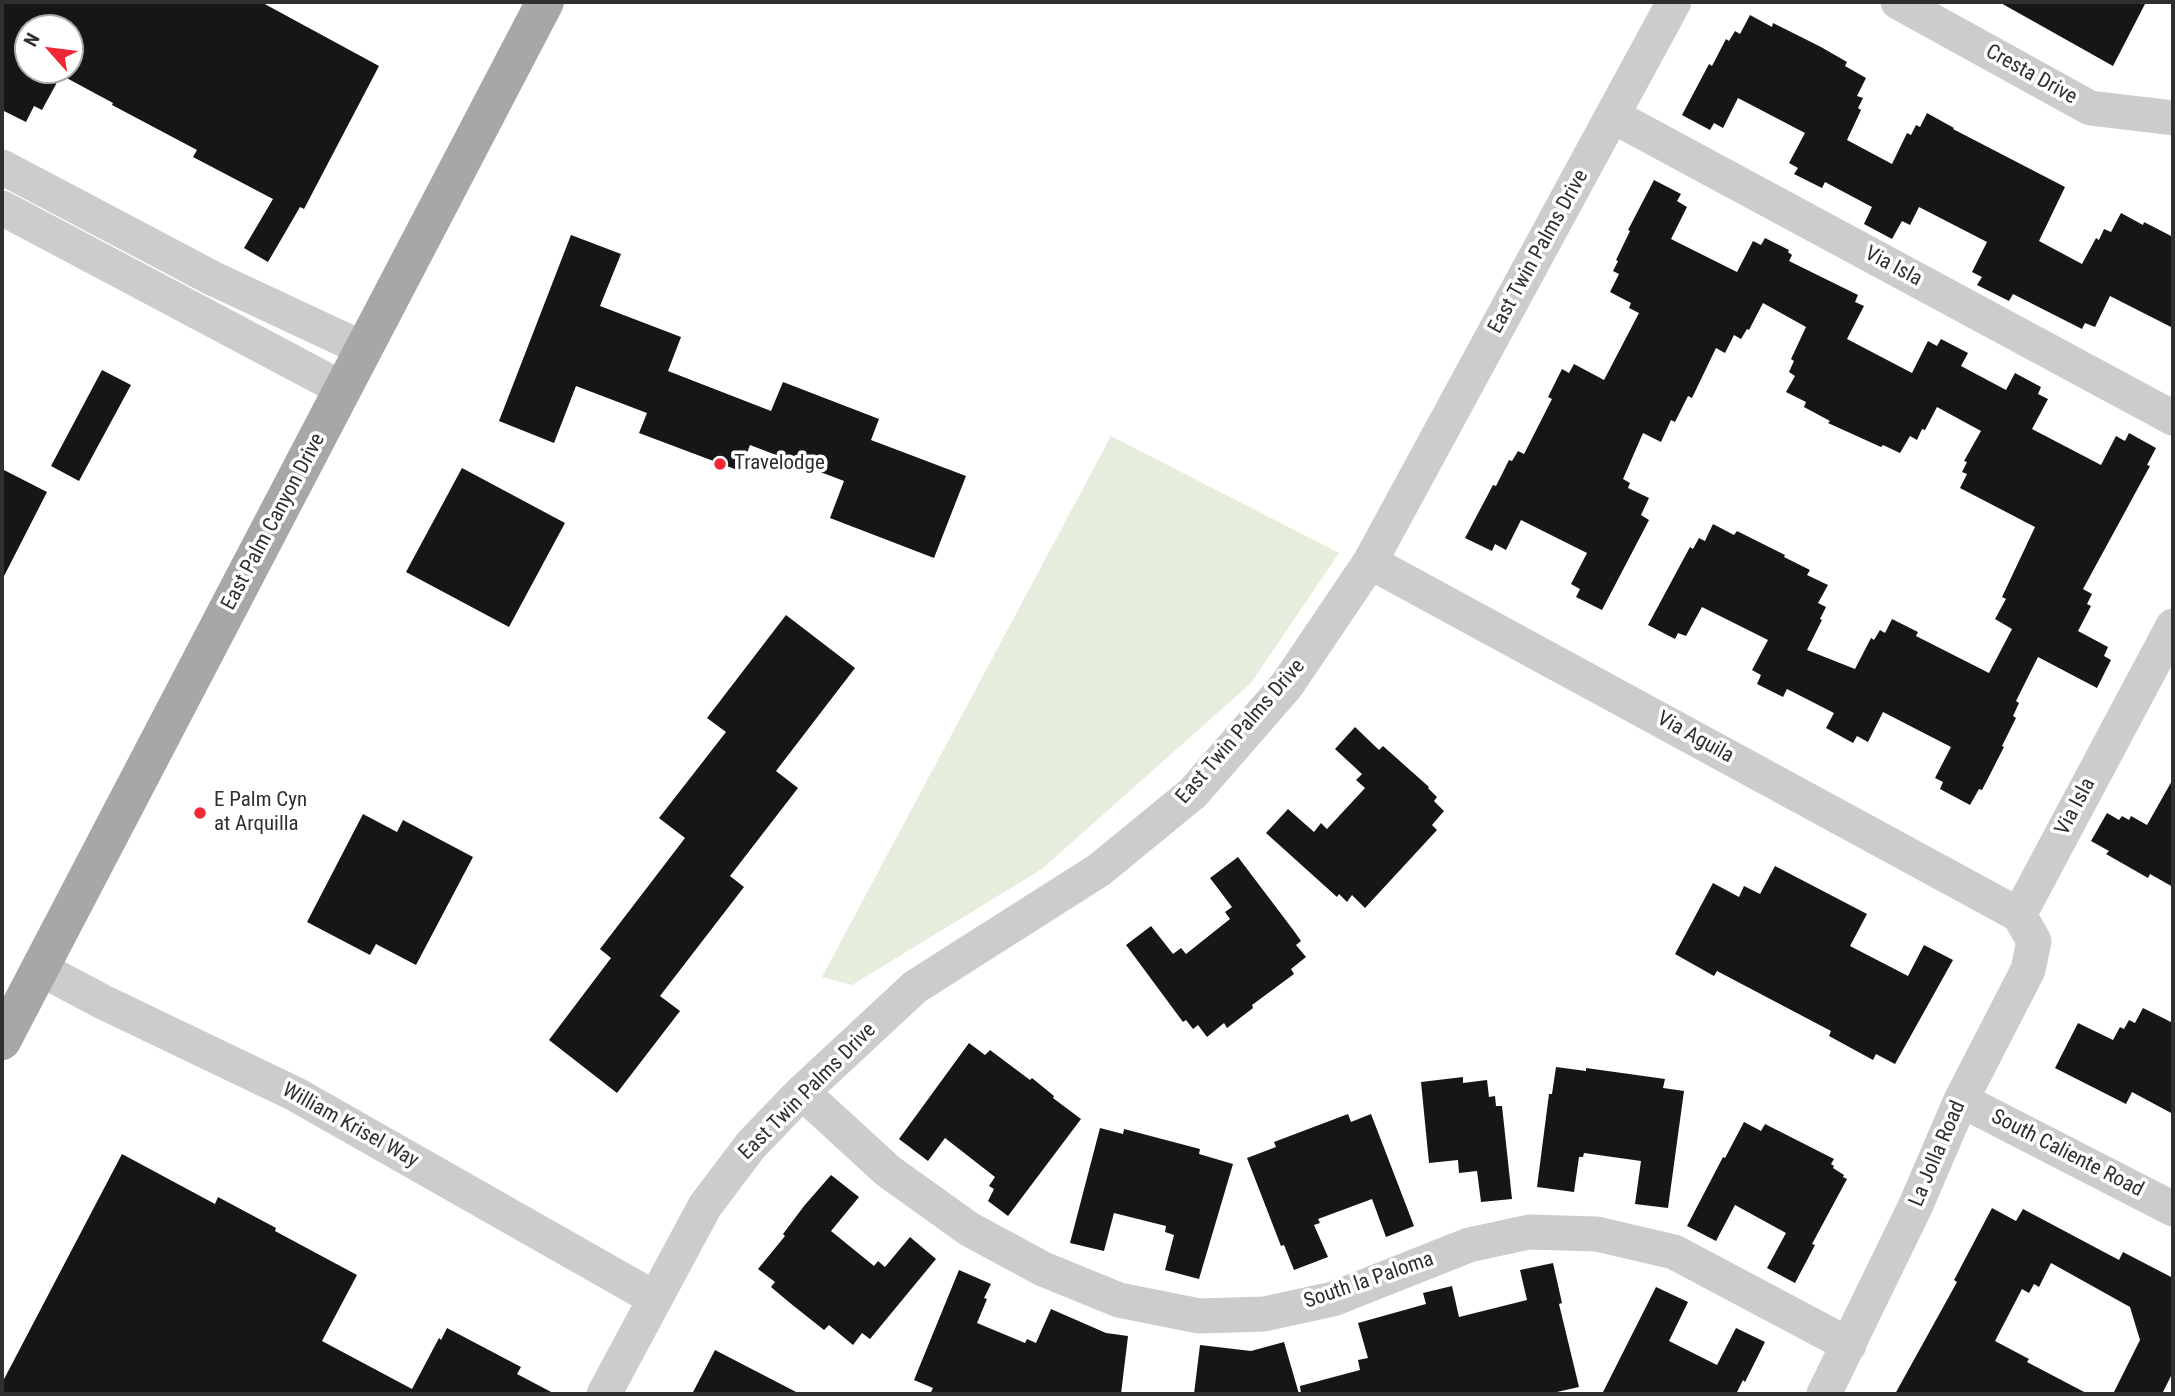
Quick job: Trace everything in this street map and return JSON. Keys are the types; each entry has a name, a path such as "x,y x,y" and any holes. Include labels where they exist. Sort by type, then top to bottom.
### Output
{"main road":[{"name":"East Palm Canyon Drive","path":"2,1041 545,2"}],"street":[{"name":"East Twin Palms Drive","path":"604,1394 705,1206 751,1145 802,1092 915,987 1099,870 1193,793 1287,685 1370,562 1674,2"},
{"name":"Cresta Drive","path":"1898,2 2091,108 2173,118"},
{"name":"Via Isla","path":"1613,116 2173,418"},
{"path":"2,167 212,278 364,349"},
{"path":"2,208 343,389"},
{"name":"Via Aguila","path":"1370,562 2019,915"},
{"name":"Via Isla","path":"2019,915 2173,626"},
{"name":"La Jolla Road","path":"1824,1394 1916,1207 1961,1100 2028,970 2034,941 2019,915"},
{"name":"William Krisel Way","path":"39,968 103,1002 295,1094 654,1297"},
{"name":"South la Paloma","path":"802,1092 888,1171 969,1229 1043,1269 1119,1300 1199,1316 1264,1314 1332,1299 1469,1245 1529,1232 1597,1234 1674,1252 1849,1345"},
{"name":"South Caliente Road","path":"1961,1100 2173,1209"}],"green space":[{"path":"1111,436 1339,553 1251,683 1042,869 852,985 822,977"}],"building":[{"path":"2,2 261,2 379,66 304,209 300,207 268,262 244,248 273,199 193,157 197,150 78,84 84,84 84,14 14,14 14,84 56,84 42,110 34,106 26,122 2,110"},
{"path":"1999,2 2146,2 2113,66"},
{"path":"1750,15 1772,27 1773,23 1821,47 1847,62 1845,66 1866,78 1857,96 1863,98 1858,108 1861,110 1847,140 1892,164 1907,133 1911,135 1916,125 1920,127 1927,113 2065,187 2039,241 2082,264 2096,238 2099,240 2104,229 2111,232 2121,213 2173,237 2173,328 2110,296 2095,327 2085,323 2082,329 2013,294 2009,301 1977,285 1982,277 1972,272 1987,242 1919,207 1910,225 1902,221 1892,239 1864,224 1872,207 1825,182 1822,188 1794,174 1798,168 1789,163 1805,133 1738,98 1723,128 1714,123 1710,130 1682,115 1709,64 1712,66 1726,39 1729,41 1735,31 1740,34"},
{"path":"1654,180 1681,194 1677,201 1687,207 1671,239 1737,272 1753,241 1761,245 1765,238 1789,250 1792,255 1789,261 1858,295 1855,302 1864,306 1847,339 1912,373 1928,341 1937,346 1941,339 1968,353 1961,366 2006,390 2015,373 2041,387 2038,394 2048,399 2032,429 2101,465 2116,436 2125,441 2129,433 2156,448 2147,465 2150,466 2083,589 2092,594 2087,604 2091,606 2078,631 2108,647 2104,656 2111,660 2097,688 2038,657 2016,701 2019,703 2013,716 2016,718 2002,746 2004,747 1982,790 1979,789 1970,805 1940,789 1943,782 1935,778 1951,747 1883,712 1868,742 1857,736 1853,743 1826,728 1834,713 1787,689 1783,697 1757,684 1761,675 1752,670 1768,640 1702,607 1686,636 1678,633 1675,639 1648,625 1690,547 1693,549 1699,538 1705,541 1713,524 1734,535 1737,531 1785,555 1784,557 1810,570 1807,575 1828,585 1818,603 1826,607 1820,619 1822,620 1807,650 1855,669 1871,638 1874,640 1880,630 1885,633 1892,619 1918,632 1916,636 1989,673 2012,629 1995,619 2006,599 2002,597 2035,527 1960,488 1967,474 1962,472 1967,462 1964,461 1981,431 1937,407 1917,440 1910,436 1900,453 1828,423 1830,421 1804,407 1806,402 1786,392 1795,376 1789,372 1794,361 1791,359 1806,327 1763,303 1749,330 1747,329 1741,339 1734,335 1725,353 1716,348 1692,398 1688,396 1675,422 1671,420 1661,442 1643,433 1623,479 1630,483 1628,488 1649,498 1641,515 1649,520 1602,610 1576,597 1580,589 1571,584 1587,553 1521,520 1506,550 1495,544 1492,551 1465,538 1509,460 1512,461 1518,451 1524,454 1552,399 1548,397 1562,369 1569,373 1574,364 1604,380 1639,313 1629,308 1631,303 1610,292 1619,274 1613,271 1630,231 1628,230"},
{"path":"571,235 621,254 600,306 681,337 668,371 771,411 783,382 879,419 871,440 966,476 934,558 830,518 844,481 750,445 740,471 639,433 647,413 576,386 554,443 499,421"},
{"path":"102,370 131,385 79,481 51,466"},
{"path":"462,468 565,523 509,627 406,572"},
{"path":"2,469 47,492 2,580"},
{"path":"786,615 855,668 776,771 798,788 730,876 744,887 660,996 680,1011 617,1093 549,1040 611,958 600,949 685,838 659,818 726,732 707,718"},
{"path":"1355,727 1379,750 1383,746 1429,787 1437,797 1434,801 1444,811 1432,825 1437,830 1365,908 1352,895 1347,902 1339,894 1337,897 1266,833 1288,809 1314,832 1321,823 1327,829 1365,788 1356,780 1362,774 1335,749"},
{"path":"2173,779 2173,887 2150,874 2148,878 2106,854 2109,851 2091,841 2107,813 2119,820 2122,816 2129,820 2131,816 2147,825"},
{"path":"363,814 397,832 403,820 473,857 416,965 376,944 370,955 307,922"},
{"path":"1238,857 1301,941 1296,945 1306,957 1291,969 1294,974 1252,1005 1253,1008 1227,1028 1224,1023 1207,1037 1198,1025 1193,1029 1186,1020 1183,1022 1126,945 1151,926 1173,954 1181,948 1186,954 1230,919 1225,912 1232,907 1210,878"},
{"path":"1775,866 1867,914 1850,946 1908,976 1924,945 1953,960 1895,1064 1876,1054 1873,1060 1829,1036 1831,1031 1717,971 1714,976 1675,954 1713,883 1739,897 1744,886 1760,894"},
{"path":"2143,1008 2173,1023 2173,1114 2132,1092 2126,1104 2055,1068 2078,1023 2113,1040 2120,1027 2124,1029 2129,1020 2135,1023"},
{"path":"969,1043 985,1055 990,1050 1030,1080 1032,1078 1081,1119 1008,1216 988,1201 994,1189 989,1186 995,1177 945,1138 928,1161 899,1139"},
{"path":"1556,1067 1586,1071 1586,1068 1665,1079 1663,1088 1684,1091 1668,1208 1635,1204 1641,1161 1584,1153 1583,1157 1579,1157 1574,1192 1537,1187 1549,1094 1552,1094"},
{"path":"1463,1077 1463,1083 1487,1080 1489,1097 1495,1096 1496,1106 1502,1106 1512,1199 1481,1202 1477,1171 1459,1173 1458,1160 1429,1163 1421,1082"},
{"path":"1348,1114 1351,1122 1371,1114 1414,1226 1386,1237 1372,1199 1318,1219 1320,1223 1314,1225 1328,1257 1294,1270 1284,1245 1281,1246 1247,1158 1276,1147 1274,1142"},
{"path":"1744,1122 1761,1131 1765,1124 1834,1159 1831,1164 1833,1168 1847,1179 1812,1244 1815,1245 1795,1283 1767,1268 1786,1233 1735,1205 1716,1241 1687,1226"},
{"path":"1100,1128 1123,1134 1124,1129 1200,1149 1199,1154 1233,1164 1199,1279 1165,1270 1174,1235 1165,1232 1166,1226 1114,1213 1104,1251 1070,1243"},
{"path":"122,1154 215,1204 218,1197 357,1275 322,1341 412,1389 447,1328 521,1367 517,1374 555,1394 2,1394 2,1383"},
{"path":"831,1175 859,1197 831,1231 874,1266 878,1261 885,1267 910,1237 936,1259 870,1339 862,1333 853,1345 829,1325 824,1330 790,1303 771,1287 775,1282 758,1269 785,1236 783,1234 804,1206"},
{"path":"1992,1208 2016,1221 2023,1209 2119,1260 2123,1252 2173,1278 2173,1372 2162,1394 2113,1394 2140,1340 2130,1307 2051,1263 2039,1287 2034,1284 2029,1293 2022,1289 1995,1341 2029,1359 2027,1362 2088,1394 1895,1394 1957,1282 1954,1280"},
{"path":"1553,1263 1562,1303 1559,1304 1579,1387 1548,1394 1301,1394 1300,1386 1360,1370 1358,1360 1368,1358 1358,1323 1426,1304 1423,1293 1452,1286 1459,1317 1527,1300 1520,1270"},
{"path":"959,1270 991,1284 977,1323 1025,1343 1027,1339 1036,1343 1051,1309 1106,1333 1128,1336 1121,1394 930,1394 933,1388 914,1380"},
{"path":"1656,1287 1688,1302 1669,1341 1717,1365 1736,1328 1765,1342 1736,1394 1602,1394"},
{"path":"1284,1342 1299,1394 1194,1394 1200,1345 1251,1351"},
{"path":"715,1350 800,1394 692,1394"}],"place":[{"name":"Travelodge","path":"720,464"},
{"name":"E Palm Cyn at Arquilla","path":"200,813"}]}
